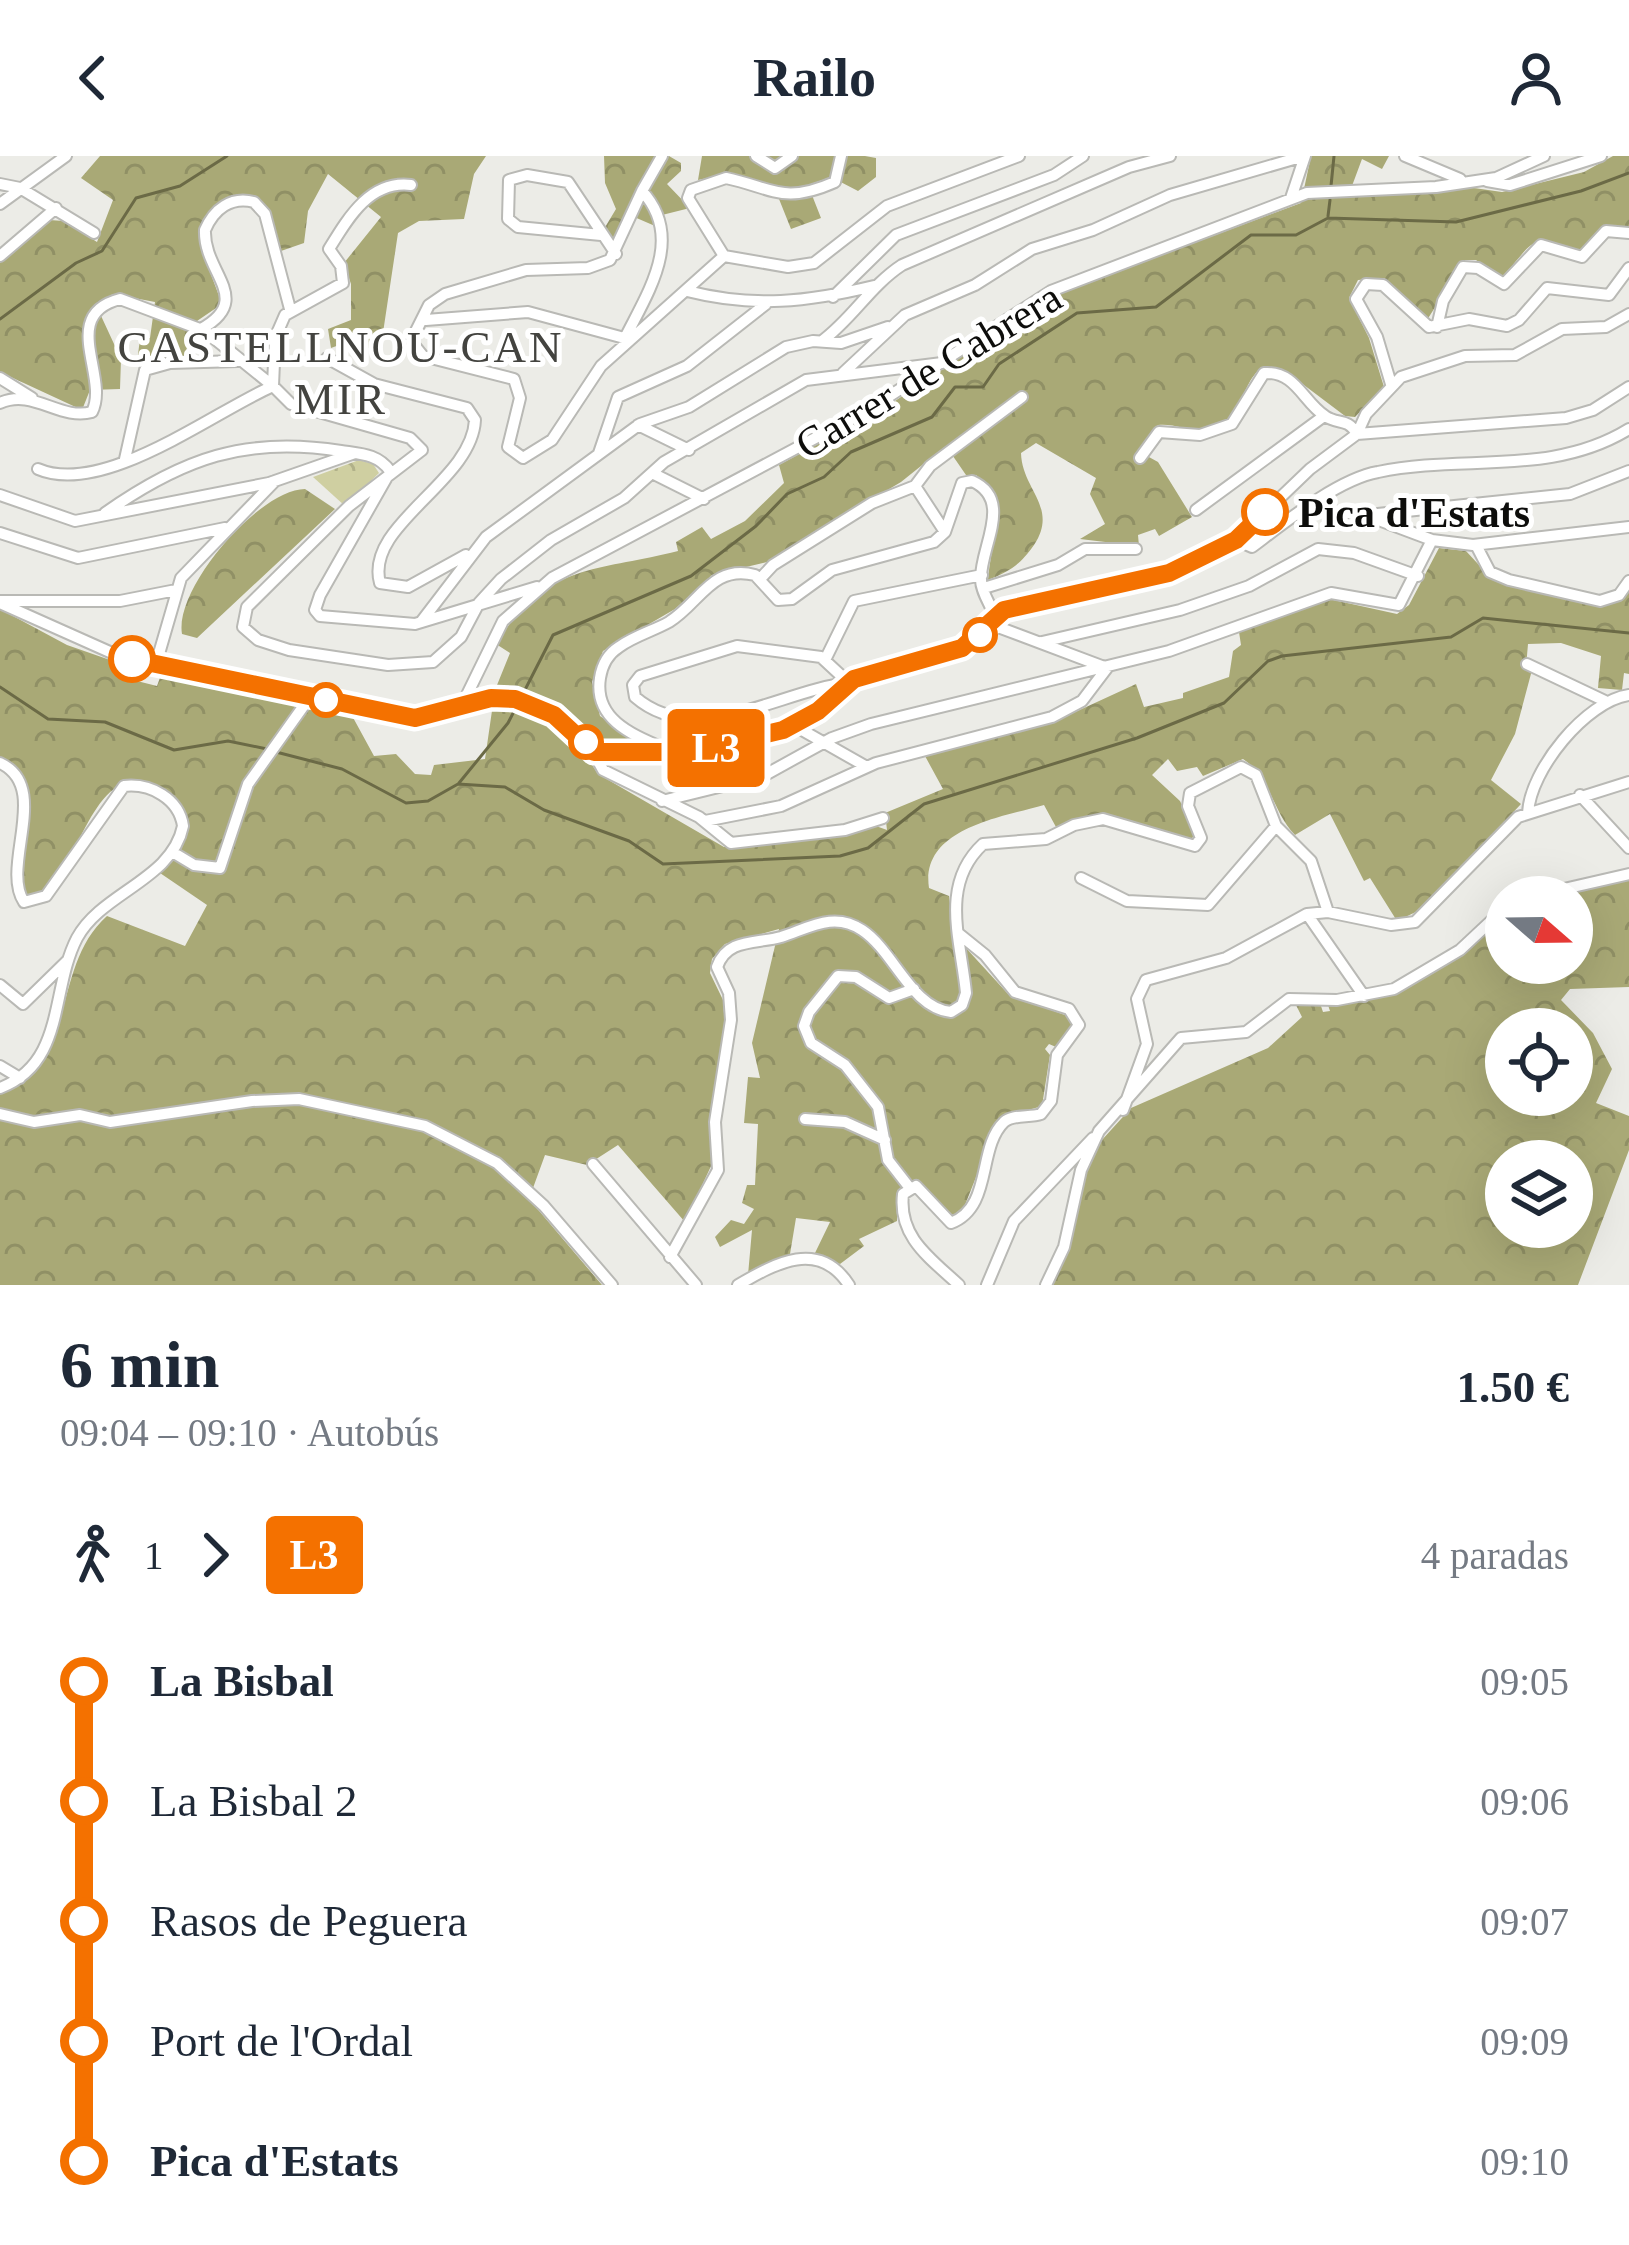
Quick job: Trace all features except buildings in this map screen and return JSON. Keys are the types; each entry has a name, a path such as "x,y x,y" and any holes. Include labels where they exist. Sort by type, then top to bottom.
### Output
{"street":[{"path":"0,204 66,156"},
{"path":"662,156 616,254 589,268 535,268 446,294 429,304 426,320 412,336 416,352 504,373 518,383 520,398 508,442 518,458 552,440 595,373 724,256"},
{"path":"756,156 775,168 792,156"},
{"path":"841,156 835,182 803,191 768,194 726,178 691,190 688,198 724,256 788,267 814,263 887,206 1019,156"},
{"path":"833,297 896,235 1054,175 1082,156"},
{"path":"1121,171 1129,156"},
{"path":"822,340 848,321 874,286 902,265 1121,171 1170,156"},
{"path":"1292,198 1305,156"},
{"path":"327,358 374,384 467,408 475,420 459,463 394,534 379,565 380,584 408,587 474,550 637,425 688,407 786,347 822,340 841,343 888,327 915,309 987,279 1032,249 1093,230 1170,195 1305,156"},
{"path":"1405,156 1437,173 1463,179"},
{"name":"Carrer de Cabrera","path":"461,707 502,621 541,587 943,362 1051,291 1292,198 1330,190 1436,188 1463,179 1484,180 1544,156"},
{"path":"1484,180 1510,184 1601,156"},
{"path":"601,235 518,227 508,219 509,180 526,176 568,182 616,254"},
{"path":"273,386 277,331 290,309 341,287 343,271 329,249 365,200 397,183 411,184"},
{"path":"0,184 18,187 94,232"},
{"path":"628,339 660,268 659,224 642,191"},
{"path":"201,329 221,316 226,304 206,230 220,208 237,200 254,202 265,214 290,309"},
{"path":"0,256 56,208"},
{"path":"1437,327 1463,266 1478,268 1504,284 1541,245 1582,257 1606,231 1629,232"},
{"path":"1391,383 1357,291 1378,282 1416,321 1437,327 1469,319 1507,326 1553,286 1609,295 1629,268"},
{"path":"687,291 766,304 833,297 874,286"},
{"path":"0,403 33,400 75,414 92,412 98,400 87,334 94,316 111,301 141,302 201,329 300,408 417,441 418,457 391,471 250,603 243,627 258,640 289,650 418,665 454,646 479,603 538,550 624,498 652,472 799,383 943,362"},
{"path":"599,454 618,397 687,366 766,304"},
{"path":"426,320 528,312 628,339"},
{"path":"849,683 824,660 785,649 728,647 640,676 633,691 652,710 693,718 761,708 849,683 949,654 1012,608 1169,573 1236,540 1353,436 1391,383 1465,356 1515,355 1562,329 1606,327 1629,314"},
{"path":"841,374 872,351 888,327"},
{"path":"125,459 146,370 170,363 238,361"},
{"path":"1140,458 1159,432 1200,435 1232,424 1258,378 1269,372 1297,386 1324,416 1346,421 1353,436"},
{"path":"0,378 14,382 33,400"},
{"path":"38,469 71,477 125,459 273,386"},
{"path":"1353,436 1566,418 1593,410 1629,387"},
{"path":"760,579 772,565 862,509 915,485 930,466 1022,397"},
{"path":"1196,510 1324,416"},
{"path":"637,425 689,450"},
{"path":"1236,540 1252,547 1374,472 1552,459 1592,449 1629,429"},
{"path":"102,514 244,446 289,444 355,453 378,459 391,471"},
{"path":"0,495 68,521 275,481 355,453"},
{"path":"391,471 315,610 331,619 421,622 541,587"},
{"path":"652,472 704,499"},
{"path":"1319,502 1322,511 1367,515 1570,494 1629,472"},
{"path":"156,664 176,590 225,528 275,481"},
{"path":"675,754 627,731 606,712 599,691 605,662 621,644 670,621 715,580 745,573 760,579 772,596 786,601 823,574 922,547 945,532 962,483 980,484 989,497 993,520 983,582 992,620"},
{"path":"915,485 945,532"},
{"path":"1367,515 1432,540 1476,545 1629,527"},
{"path":"0,533 78,558 225,528"},
{"path":"662,801 756,779 826,743 892,718 1192,644 1331,593 1400,605 1432,540"},
{"path":"1476,545 1490,572 1509,580 1600,601 1618,595 1629,581"},
{"path":"824,660 844,613 859,598 983,582 1058,565 1085,549 1136,549"},
{"path":"1042,643 1180,610 1249,586 1318,549 1354,553 1418,576"},
{"path":"421,622 474,550"},
{"path":"0,602 120,601 176,590"},
{"path":"0,602 72,639 156,664 415,718 491,698 535,705 566,724 594,752 603,770 705,820 719,837 736,844 845,830 883,818"},
{"path":"992,620 1107,668"},
{"path":"1527,664 1606,700"},
{"path":"705,820 781,806 867,767 1066,712 1090,693 1107,668"},
{"path":"594,752 675,754 755,740 793,725 849,683"},
{"path":"1528,813 1535,788 1574,727 1606,700 1629,695"},
{"path":"174,853 194,865 220,868 248,784 310,697"},
{"path":"793,725 867,767"},
{"path":"0,764 13,771 21,788 16,885 24,902 46,896 124,786 145,788 177,807 183,826 174,853 88,924 70,957 49,1038 20,1078 0,1088"},
{"path":"670,1257 718,1169 715,1122 731,1020 729,993 717,972 723,954 739,944 824,921 843,922 886,950 914,989 943,1012 962,1005 966,993 959,876 973,854 993,839 1046,838 1074,824 1103,819 1195,845 1202,838 1188,806 1190,793 1241,767 1256,776 1276,826 1311,861 1328,912"},
{"path":"1123,1110 1147,1044 1137,999 1142,984 1163,973 1226,958 1307,914 1328,912 1391,926 1415,922 1501,831 1528,813 1629,782"},
{"path":"1580,795 1629,848"},
{"path":"1081,878 1127,901 1208,905 1276,826"},
{"path":"1593,882 1629,874"},
{"path":"1307,914 1364,996"},
{"path":"987,1285 1019,1214 1123,1110 1181,1038 1246,1032 1288,999 1364,996 1394,989 1447,959 1485,926"},
{"path":"914,989 889,998 852,975 838,976 805,1021 811,1043 845,1065 878,1107 891,1166 909,1187 920,1188 947,1222 963,1217 983,1182 1001,1126 1012,1118 1041,1114 1049,1106 1057,1055 1079,1025 1069,1009 1015,992 985,955 959,934"},
{"path":"0,985 17,1003 26,1002 70,957"},
{"path":"0,1066 20,1078"},
{"path":"0,1114 34,1122 80,1115 110,1122 252,1101 311,1100 439,1131 490,1157 612,1285"},
{"path":"805,1119 845,1122 885,1140"},
{"path":"1046,1285 1064,1247 1081,1170 1099,1131"},
{"path":"593,1164 696,1285"},
{"path":"909,1187 902,1200 908,1233 959,1285"},
{"path":"738,1285 785,1261 815,1258 831,1264 849,1285"}],"green space":[{"path":"100,156 486,156 474,174 464,219 419,221 398,233 381,346 363,349 364,336 331,348 328,329 351,320 351,284 344,263 381,217 328,174 308,211 304,243 281,251 270,211 254,195 231,197 206,216 200,245 222,304 197,321 184,356 137,362 140,339 150,338 155,302 113,294 96,305 121,359 120,389 90,390 82,410 0,372 0,263 49,220 64,221 97,242 113,200 81,178"},
{"path":"604,156 669,156 681,163 681,171 667,184 690,208 654,217 655,226 625,213 615,241 604,229 616,209 605,183"},
{"path":"702,156 865,156 876,158 876,177 858,191 831,177 808,185 821,218 791,229 775,189 732,173 698,180"},
{"path":"1311,156 1389,156 1382,169 1362,159 1349,194 1426,194 1467,187 1502,192 1584,172 1613,156 1629,156 1629,228 1601,227 1580,252 1550,242 1534,243 1500,279 1476,260 1465,260 1427,320 1384,278 1358,280 1349,298 1369,338 1384,387 1355,417 1345,416 1288,373 1261,368 1234,413 1218,427 1158,425 1138,451 1158,462 1192,517 1159,536 1155,529 1138,535 1139,546 1080,539 1105,524 1090,494 1096,478 1036,443 1021,453 1041,509 1041,532 1019,562 988,580 996,524 993,497 976,475 966,475 946,446 901,482 767,562 712,575 675,609 603,651 592,682 600,716 648,750 581,748 598,774 724,847 832,838 876,826 887,830 885,813 943,789 925,756 1060,719 1136,684 1144,707 1183,698 1183,693 1229,677 1233,651 1241,645 1239,632 1329,599 1397,614 1409,605 1439,548 1466,551 1491,578 1509,586 1597,605 1613,603 1629,591 1629,674 1624,673 1622,690 1598,688 1601,656 1561,643 1528,644 1526,667 1532,670 1515,734 1491,780 1521,804 1422,909 1397,921 1370,878 1364,881 1330,814 1295,835 1260,775 1243,759 1203,776 1197,767 1177,771 1168,759 1152,775 1180,801 1195,832 1191,841 1109,817 1075,819 1056,827 1044,805 968,828 937,851 929,888 949,896 954,935 1009,995 1065,1015 1074,1024 1056,1047 1049,1044 1045,1049 1050,1055 1042,1106 999,1119 965,1205 952,1217 922,1183 911,1180 897,1191 897,1221 859,1239 864,1246 840,1264 815,1253 830,1222 796,1218 790,1254 748,1275 752,1230 720,1247 715,1237 731,1220 744,1224 754,1209 742,1203 747,1185 755,1185 758,1124 744,1123 748,1077 760,1078 752,1043 779,929 725,944 712,959 710,973 723,1000 725,1026 710,1118 712,1164 685,1222 618,1145 587,1165 545,1155 529,1199 602,1285 0,1285 0,1094 25,1079 42,1059 77,961 107,916 185,946 207,905 160,873 181,843 186,817 181,805 172,795 136,780 118,786 103,799 58,876 27,899 23,882 30,801 17,768 0,757 0,609 67,645 133,668 133,680 157,686 162,672 350,712 374,756 396,754 415,774 431,775 434,765 485,759 495,690 510,653 496,644 534,598 575,575 678,551 676,542 702,527 711,539 745,521 784,483 779,465 886,407 1052,296 1301,203"},
{"path":"359,460 373,464 379,473 345,506 313,477"},
{"path":"305,489 335,509 197,638 182,634 192,592 224,544 266,505"},
{"path":"1629,879 1629,987 1570,989 1561,1000 1569,1008 1485,1008 1485,1116 1593,1116 1593,1033 1612,1069 1596,1103 1629,1116 1629,1150 1593,1245 1593,1140 1485,1140 1485,1248 1592,1248 1578,1285 1052,1285 1074,1230 1091,1152 1131,1108 1268,1048 1302,1017 1295,1003 1321,1006 1323,1012 1330,1011 1328,1005 1394,995 1463,955 1485,934 1485,984 1593,984 1593,887"}],"waterway":[{"path":"0,319 76,263 102,251 136,198 180,186 227,156"},
{"path":"1331,186 1334,156"},
{"path":"459,783 508,723 553,635 691,576 756,526 787,494 824,477 851,452 932,417 955,387 983,387 999,364 1077,313 1156,307 1251,235 1296,235 1328,218 1456,222 1581,191 1629,173"},
{"path":"1328,216 1330,200"},
{"path":"276,752 342,769 406,803 428,801 458,784 505,787 544,810 629,841 663,864 840,856 868,848 924,804 1137,738 1224,703 1268,661 1282,656 1451,637 1483,618 1629,633"},
{"path":"0,687 48,719 105,722 174,750 228,741 267,749"}],"bus line":[{"name":"L3","path":"132,659 415,718 441,716 491,698 515,699 554,715 594,752 647,756 692,752 783,730 818,711 854,679 962,648 1004,610 1169,573 1236,540 1265,512"}],"place":[{"name":"Pica d'Estats","path":"1265,512"}],"district":[{"name":"CASTELLNOU-CAN MIR","path":"341,372"}]}
